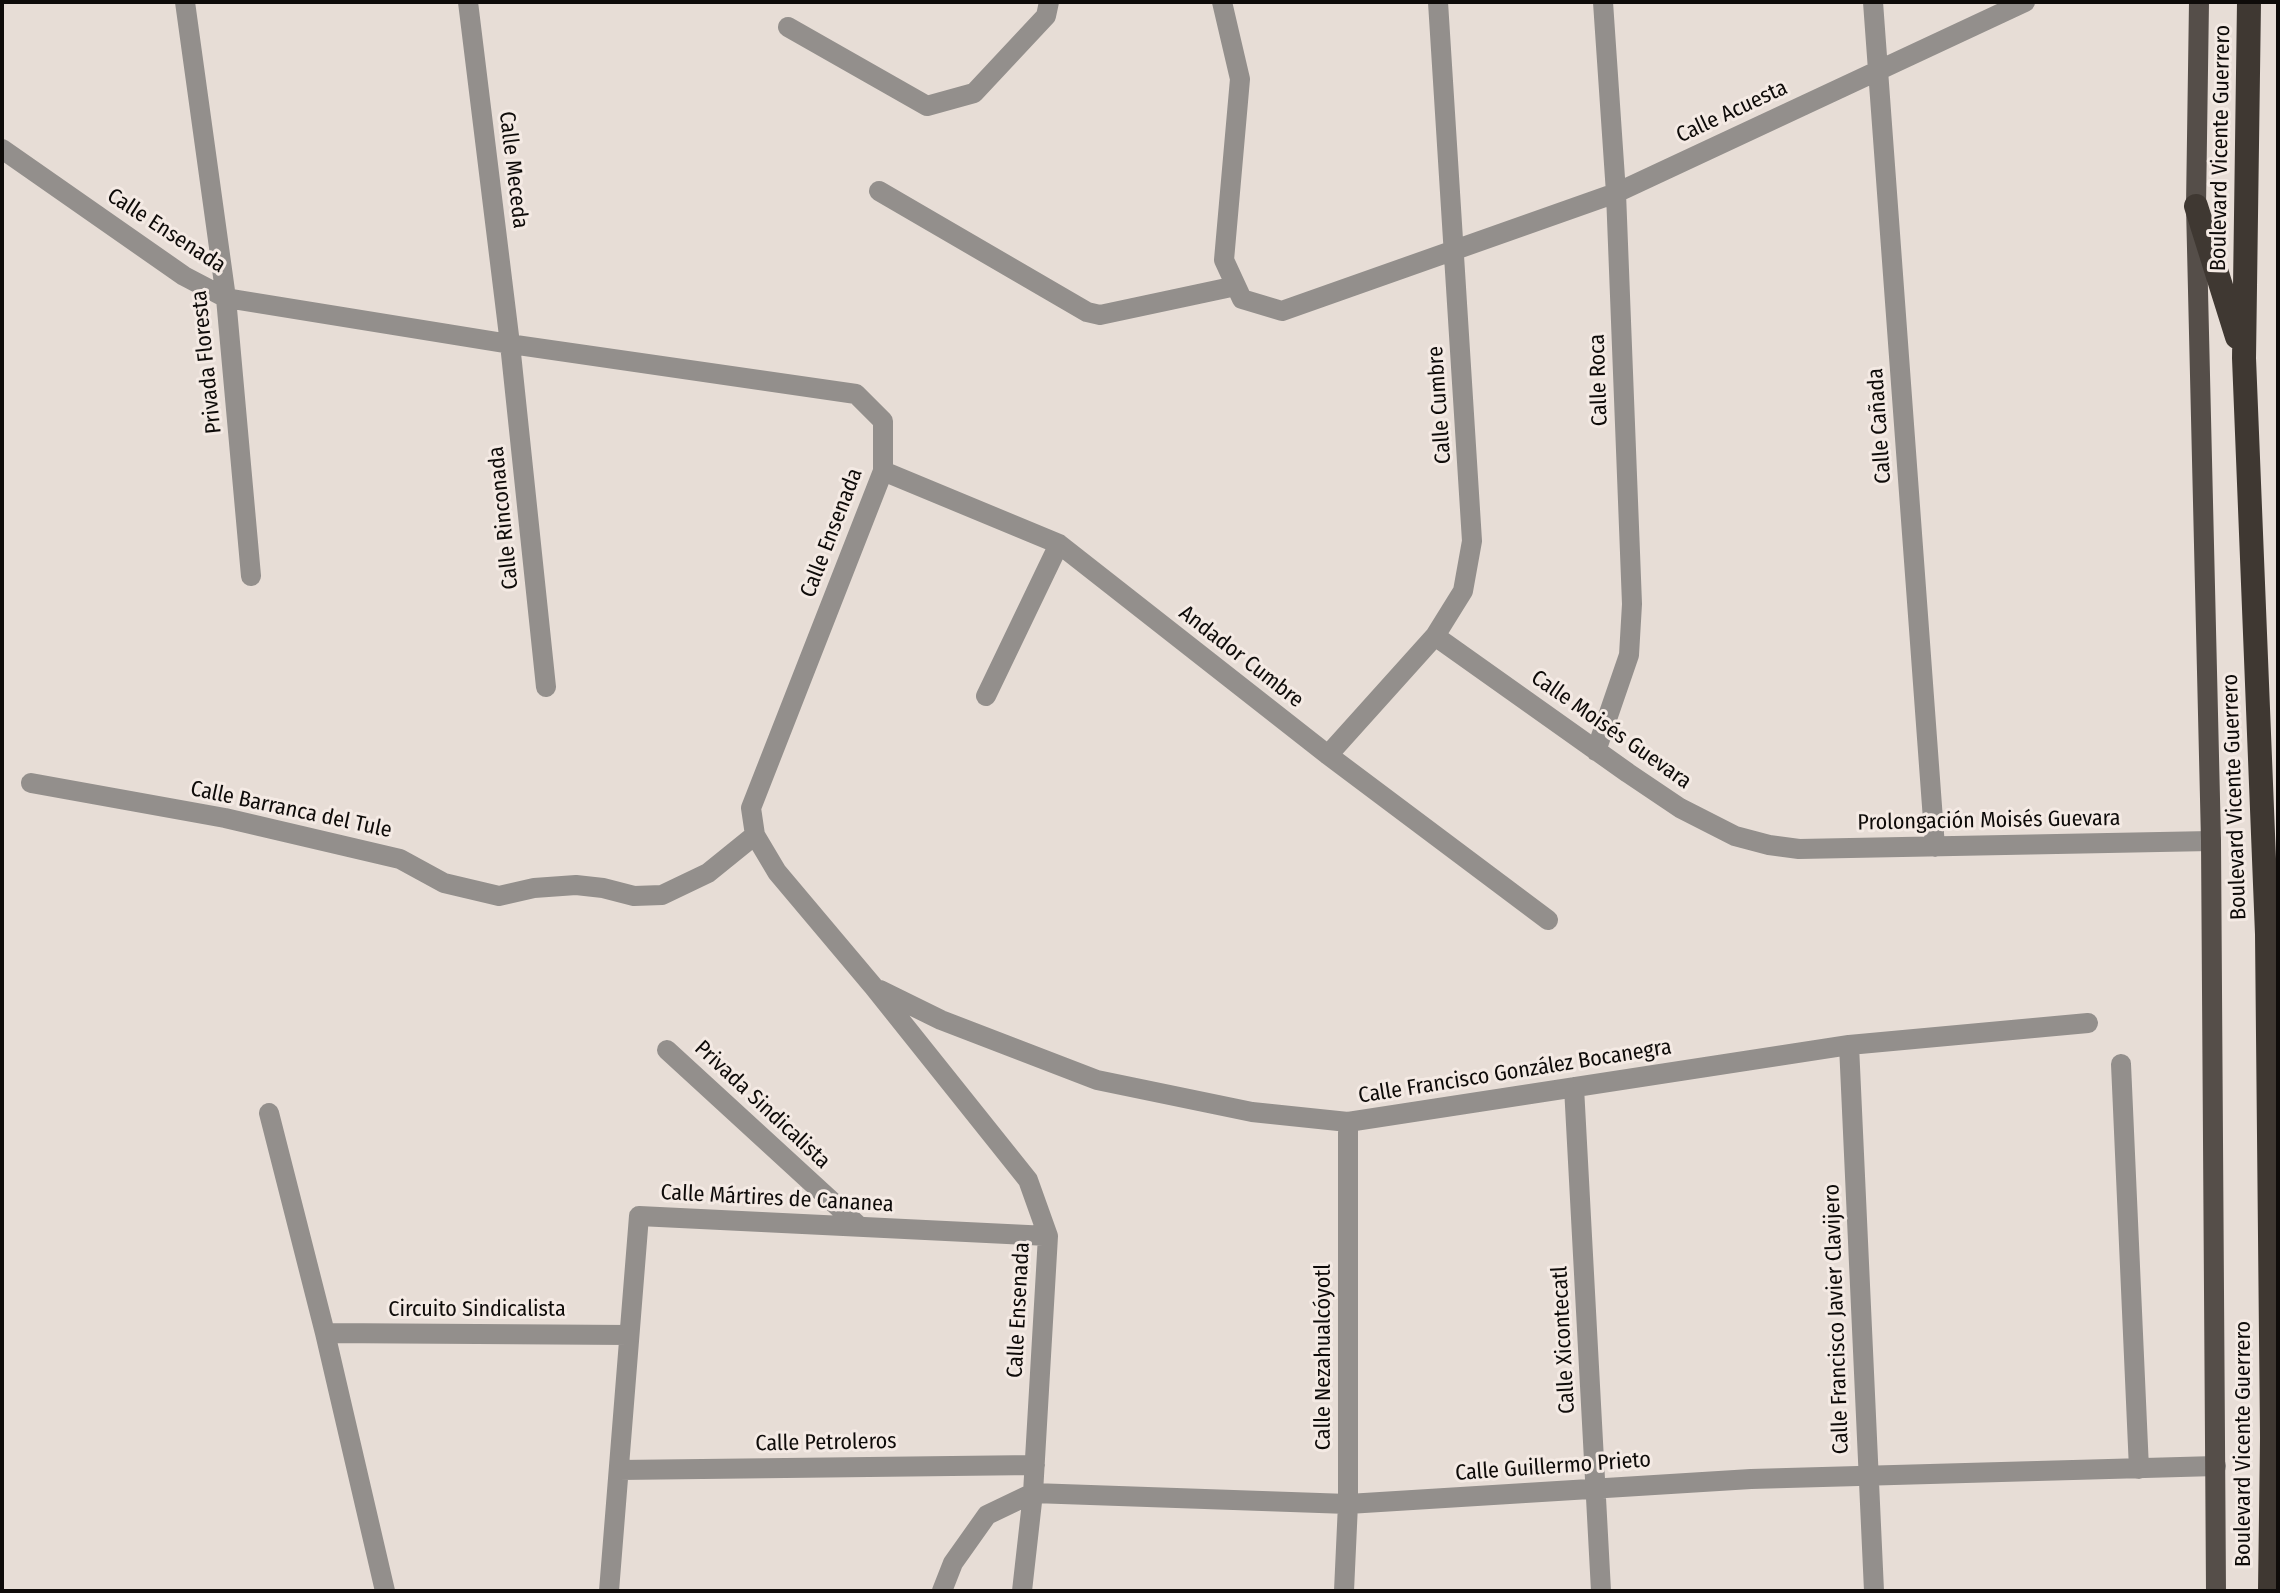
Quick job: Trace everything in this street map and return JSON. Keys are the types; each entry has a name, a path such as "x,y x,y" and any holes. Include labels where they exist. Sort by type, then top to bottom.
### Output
{"highway":[{"name":"Boulevard Vicente Guerrero","path":"2249,2 2244,358 2267,934 2272,1438 2270,1591"},
{"path":"2196,206 2244,358"}],"main road":[{"name":"Boulevard Vicente Guerrero","path":"2199,2 2196,206 2211,841 2216,1591"}],"street":[{"name":"Privada Floresta","path":"185,2 226,298 251,576"},
{"name":"Calle Meceda","path":"468,2 510,344"},
{"path":"788,27 927,106 974,93 1046,16 1049,2"},
{"path":"879,191 1087,312 1100,315 1236,286 1224,260 1240,79 1222,2"},
{"name":"Calle Cumbre","path":"1328,755 1435,636 1463,591 1472,541 1438,2"},
{"name":"Calle Roca","path":"1596,751 1629,655 1632,604 1616,193 1603,2"},
{"name":"Calle Cañada","path":"1873,2 1935,847"},
{"name":"Calle Acuesta","path":"1236,286 1242,299 1282,311 1616,193 2025,2"},
{"name":"Calle Ensenada","path":"2,149 184,276 226,298 510,344 856,394 883,421 883,471 751,808 755,835 777,872 873,986 1028,1180 1048,1236 1033,1493 1022,1591"},
{"name":"Calle Rinconada","path":"510,344 546,687"},
{"name":"Andador Cumbre","path":"883,471 1059,544 1328,755 1548,920"},
{"path":"986,696 1059,544"},
{"name":"Calle Moisés Guevara","path":"1435,636 1680,808 1735,836 1769,845"},
{"name":"Calle Barranca del Tule","path":"31,783 225,818 400,859 444,883 499,896 534,888 576,885 634,896 662,895 708,873 755,835"},
{"name":"Prolongación Moisés Guevara","path":"1769,845 1799,849 2211,841"},
{"name":"Calle Francisco González Bocanegra","path":"873,986 941,1020 1097,1080 1252,1112 1348,1122 1849,1045 2088,1023"},
{"name":"Calle Francisco Javier Clavijero","path":"1849,1045 1874,1591"},
{"name":"Privada Sindicalista","path":"667,1050 860,1227"},
{"path":"2121,1064 2139,1469"},
{"name":"Calle Xicontecatl","path":"1574,1087 1601,1591"},
{"path":"269,1113 325,1333 385,1591"},
{"name":"Calle Nezahualcóyotl","path":"1344,1591 1348,1504 1348,1122"},
{"name":"Calle Mártires de Cananea","path":"609,1591 639,1216 1048,1236"},
{"name":"Circuito Sindicalista","path":"325,1333 629,1335"},
{"name":"Calle Petroleros","path":"619,1470 1035,1465"},
{"name":"Calle Guillermo Prieto","path":"942,1591 953,1563 987,1515 1033,1493 1348,1504 1751,1479 2216,1466"}]}
